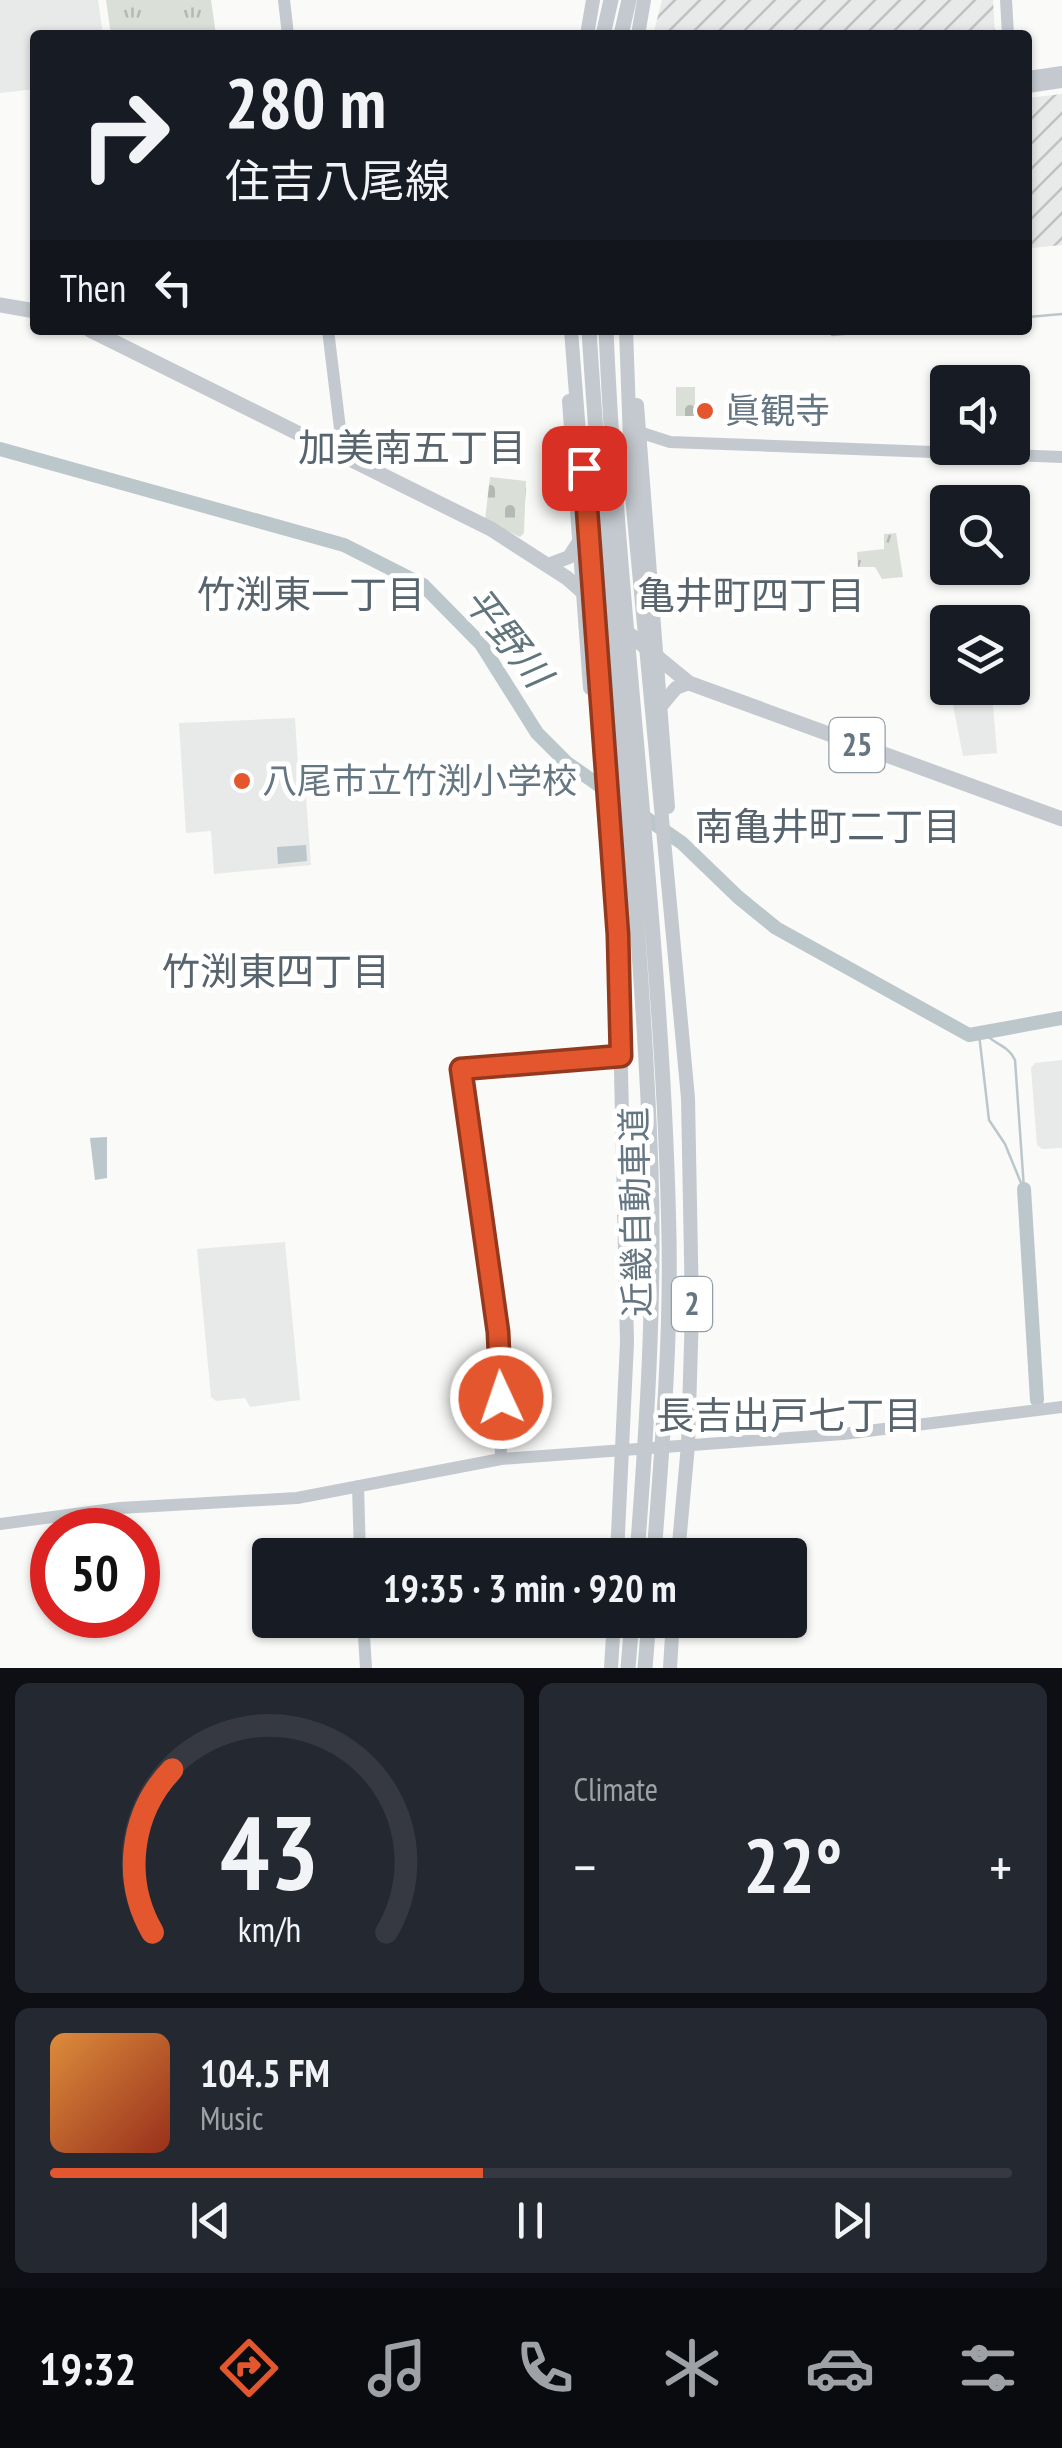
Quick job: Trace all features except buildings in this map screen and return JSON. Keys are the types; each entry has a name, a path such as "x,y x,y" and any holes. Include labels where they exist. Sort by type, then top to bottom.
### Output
{"highway":[{"path":"605,30 611,0"},
{"path":"621,30 629,0"},
{"path":"0,305 30,310"},
{"name":"25","path":"100,335 491,529 582,590 658,660 690,683 1062,818"},
{"name":"近畿自動車道","path":"588,335 651,1170 649,1392 638,1538"},
{"name":"近畿自動車道","path":"606,335 659,1011 667,1167 669,1320 655,1538"},
{"path":"630,1668 631,1638"},
{"path":"645,1668 647,1638"}],"main road":[{"path":"588,30 593,0"},
{"path":"639,30 644,0"},
{"name":"2","path":"572,335 618,935 627,1342 618,1538"},
{"name":"2","path":"627,335 632,496 688,1098 692,1311 688,1445 680,1538"},
{"name":"2","path":"629,335 634,350 662,706 668,817 664,858"},
{"path":"575,366 568,400 578,542 610,954 619,988"},
{"path":"548,565 569,557 578,542"},
{"path":"588,670 595,664 598,636 644,612 643,576 650,568"},
{"path":"662,706 676,688 690,683"},
{"path":"609,1665 612,1638"},
{"path":"670,1668 672,1638"}],"street":[{"path":"284,0 287,30"},
{"path":"1006,0 1008,30"},
{"path":"1032,76 1062,72"},
{"path":"1032,86 1062,82"},
{"path":"329,335 342,446 338,452"},
{"path":"639,432 670,442 1062,458"},
{"path":"501,1459 498,1332 461,1069 621,1056"},
{"path":"0,1524 120,1508 274,1500 501,1459 843,1434 1062,1407"},
{"path":"358,1486 360,1538"},
{"path":"364,1638 366,1668"},
{"path":"609,1665 630,1668"}],"shaded area":[{"path":"0,0 98,0 102,30 30,30 30,90 0,93"},
{"path":"662,0 993,0 995,30 654,30"},
{"path":"1062,94 1062,245 1032,248 1032,98"},
{"path":"953,705 993,705 997,753 963,756"},
{"name":"八尾市立竹渕小学校","path":"295,718 311,865 214,874 211,831 186,833 179,723"},
{"path":"306,845 307,861 278,864 277,847"},
{"path":"1062,1060 1062,1148 1042,1149 1037,1145 1031,1068 1035,1063"},
{"path":"107,1137 107,1178 95,1180 90,1138"},
{"path":"285,1242 300,1400 250,1407 245,1398 216,1401 211,1397 197,1249"}],"green space":[{"path":"106,0 211,0 215,30 110,30"},
{"path":"676,387 695,387 695,416 676,416"},
{"path":"490,477 526,481 524,533 520,537 485,520"},
{"path":"896,533 903,577 882,579 875,567 858,567 857,552 884,549 884,534"}],"waterway":[{"path":"1032,317 1062,314"},
{"name":"平野川","path":"0,449 344,545 423,585 481,644 537,733 567,763 682,843 776,928 969,1035 1062,1018"},
{"path":"984,1033 1015,1060 1024,1189"},
{"path":"979,1034 989,1120 1005,1144 1021,1183"},
{"path":"1024,1189 1037,1400"}],"place":[{"name":"眞観寺","path":"705,411"},
{"name":"八尾市立竹渕小学校","path":"242,781"}],"district":[{"name":"加美南五丁目","path":"412,448"},
{"name":"竹渕東一丁目","path":"311,595"},
{"name":"亀井町四丁目","path":"751,596"},
{"name":"南亀井町二丁目","path":"828,827"},
{"name":"竹渕東四丁目","path":"276,972"},
{"name":"長吉出戸七丁目","path":"789,1416"}],"route":[{"path":"501,1398 498,1332 461,1069 621,1056 618,935 584,468"}]}
